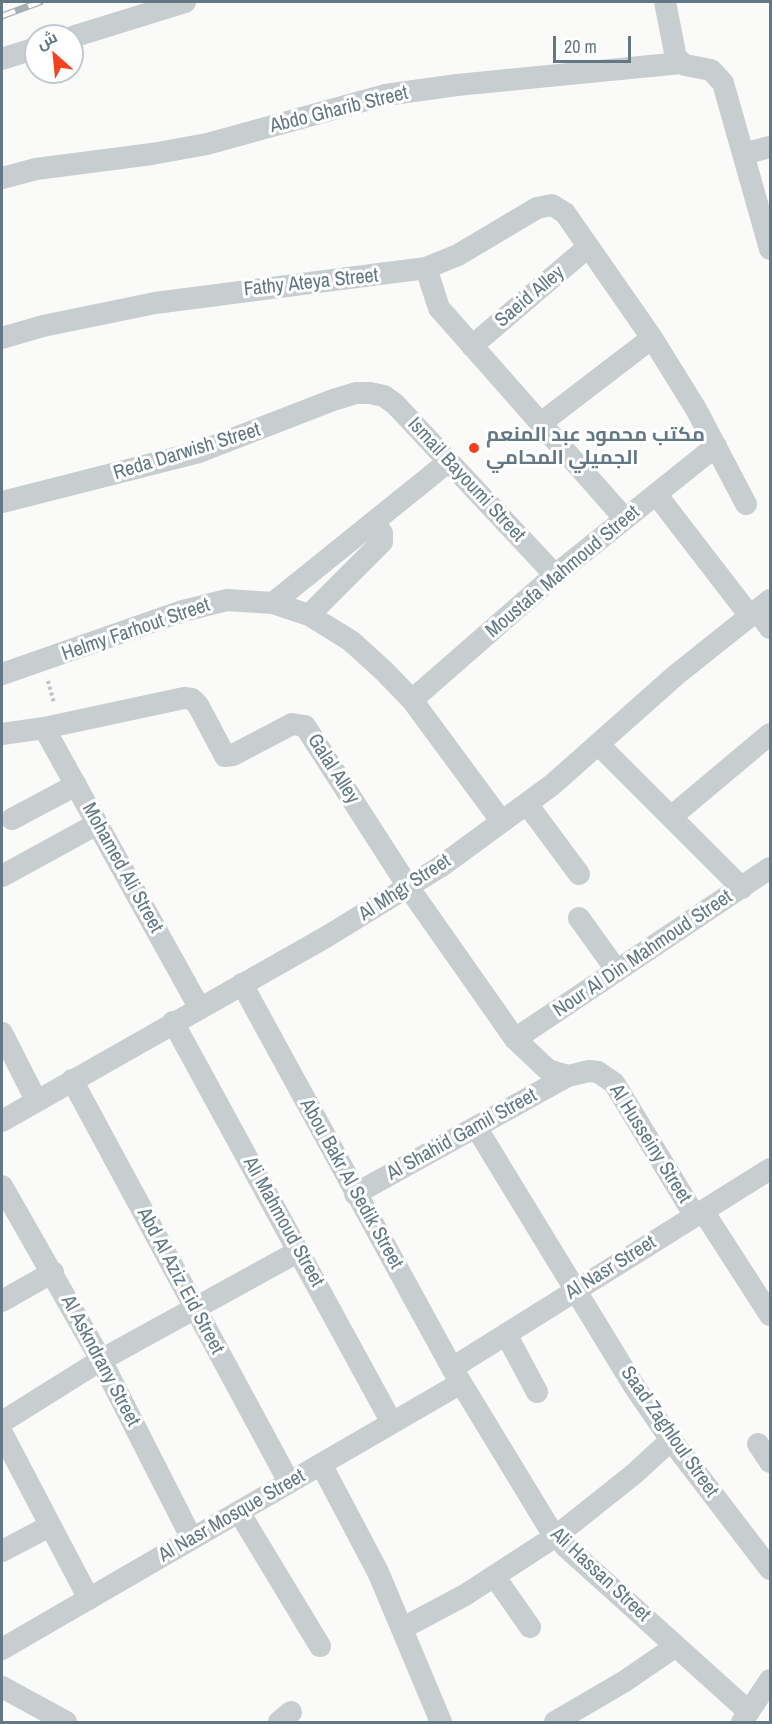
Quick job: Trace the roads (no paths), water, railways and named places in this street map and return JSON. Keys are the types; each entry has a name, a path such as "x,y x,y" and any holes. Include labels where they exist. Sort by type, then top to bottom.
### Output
{"street":[{"path":"84,33 185,2"},
{"path":"665,2 674,52 681,63"},
{"path":"2,59 24,52"},
{"name":"Abdo Gharib Street","path":"2,178 46,168 207,144 385,95 457,85 681,63 711,70 723,83 771,249"},
{"path":"743,154 771,147"},
{"name":"Fathy Ateya Street","path":"2,338 43,326 155,303 426,268 458,255 544,205 559,208 565,213 652,338 716,446 746,504"},
{"name":"Saeid Alley","path":"472,346 588,247"},
{"path":"426,268 439,308 625,519"},
{"path":"541,423 652,338"},
{"name":"Reda Darwish Street","path":"2,502 199,453 333,400 356,393 370,393"},
{"name":"Ismail Bayoumi Street","path":"370,393 384,396 395,404 555,575"},
{"name":"Moustafa Mahmoud Street","path":"412,700 555,575 716,446"},
{"path":"273,603 448,462"},
{"path":"656,494 759,608 771,628"},
{"path":"309,615 382,542 383,536 374,522"},
{"name":"Helmy Farhout Street","path":"2,674 43,662 183,611 227,600 273,603 309,615 351,641 412,700 502,822"},
{"name":"Al Mhgr Street","path":"2,1121 409,888 528,804 599,745 676,675 759,608"},
{"name":"Galal Alley","path":"44,728 188,698 198,705 221,754 229,756 288,726 301,724 309,729 409,888"},
{"path":"2,734 44,728"},
{"name":"Mohamed Ali Street","path":"44,728 200,1007"},
{"path":"671,817 771,734"},
{"path":"599,745 742,888"},
{"path":"12,819 76,785"},
{"path":"528,804 579,874"},
{"path":"2,876 97,824"},
{"name":"Nour Al Din Mahmoud Street","path":"515,1039 742,888 768,878"},
{"path":"409,888 515,1039 548,1070 568,1076"},
{"path":"579,918 616,971"},
{"name":"Abou Bakr Al Sedik Street","path":"242,984 457,1375"},
{"name":"Ali Mahmoud Street","path":"173,1022 392,1423"},
{"path":"2,1033 36,1100"},
{"name":"Al Husseiny Street","path":"568,1076 598,1072 614,1083 699,1213 771,1315"},
{"name":"Al Shahid Gamil Street","path":"356,1194 568,1076"},
{"name":"Abd Al Aziz Eid Street","path":"72,1080 289,1482"},
{"name":"Saad Zaghloul Street","path":"476,1127 576,1291 671,1440 771,1569"},
{"name":"Al Nasr Street","path":"457,1375 506,1334 771,1169"},
{"name":"Al Askndrany Street","path":"2,1186 101,1360 192,1539"},
{"path":"2,1422 101,1360 299,1251"},
{"path":"2,1301 53,1272"},
{"path":"506,1334 537,1392"},
{"name":"Al Nasr Mosque Street","path":"2,1649 392,1423 457,1375"},
{"name":"Ali Hassan Street","path":"457,1375 556,1536 676,1646 746,1717"},
{"path":"2,1433 89,1599"},
{"path":"403,1628 495,1577 556,1536 626,1480 671,1440"},
{"path":"321,1464 378,1572 441,1722"},
{"path":"239,1512 320,1646"},
{"path":"2,1551 50,1526"},
{"path":"495,1577 530,1627"},
{"path":"555,1722 625,1681 676,1646"},
{"path":"2,1687 66,1722"},
{"path":"746,1717 768,1687"}],"railway":[{"path":"2,16 40,2"}],"place":[{"name":"مكتب محمود عبد المنعم الجميلي المحامي","path":"474,448"}]}
